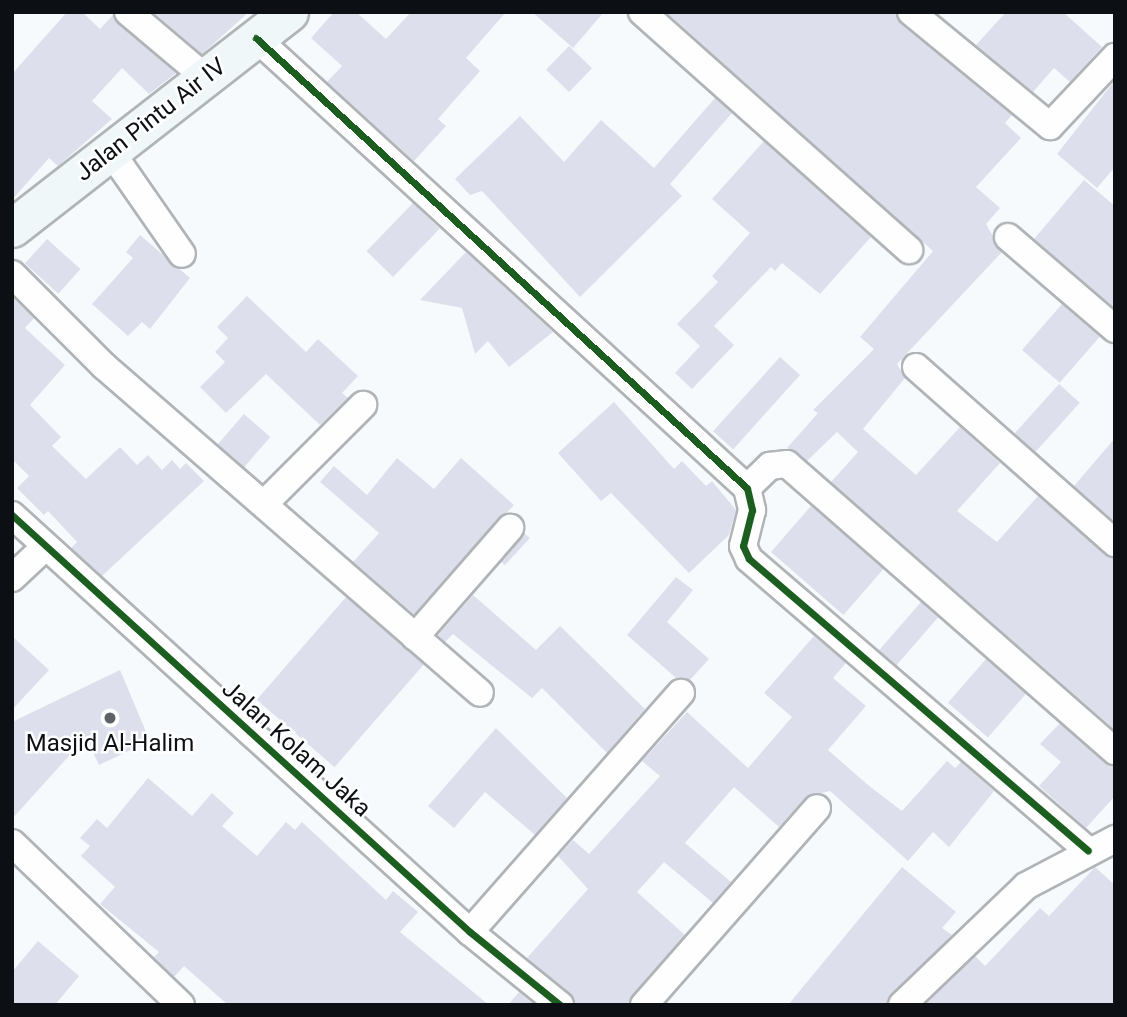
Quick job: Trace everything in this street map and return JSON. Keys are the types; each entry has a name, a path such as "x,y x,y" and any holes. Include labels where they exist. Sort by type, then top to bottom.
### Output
{"main road":[{"name":"Jalan Pintu Air IV","path":"14,223 111,152 289,12"}],"street":[{"path":"128,12 205,77"},
{"path":"642,12 909,250"},
{"path":"911,12 1051,126 1115,57"},
{"path":"256,38 747,488 752,510 743,546 748,559 1088,851"},
{"path":"111,152 182,254"},
{"path":"1008,237 1115,329"},
{"path":"12,274 104,366 265,503 480,693"},
{"path":"916,367 1115,543"},
{"path":"265,503 363,405"},
{"path":"747,488 770,466 787,464 1115,751"},
{"name":"Jalan Kolam Jaka","path":"12,515 470,932 560,1005"},
{"path":"415,637 510,528"},
{"path":"12,578 45,547"},
{"path":"470,932 681,693"},
{"path":"644,1005 817,808"},
{"path":"902,1005 1026,886 1115,839"},
{"path":"12,843 181,1005"}],"building":[{"path":"67,12 82,12 100,29 113,15 176,73 149,94 122,68 92,101 112,119 58,166 49,158 12,200 12,74"},
{"path":"153,12 249,12 202,54"},
{"path":"334,12 356,12 386,39 411,12 506,12 466,58 480,71 438,119 446,126 414,161 327,82 342,66 311,38"},
{"path":"532,12 604,12 573,48"},
{"path":"666,12 896,12 901,24 1012,115 1005,123 1021,138 976,187 1000,208 986,224 1002,252 897,364 905,378 863,429 916,475 960,427 1000,463 957,511 997,542 1038,496 1115,558 1115,730 831,482 858,452 837,432 807,461 787,448 818,413 813,410 874,349 860,337 933,251"},
{"path":"1006,12 1063,12 1102,47 1070,82 1054,68 1033,92 976,45"},
{"path":"569,46 592,68 569,92 546,70"},
{"path":"1115,80 1115,167 1097,188 1057,154"},
{"path":"715,98 732,113 670,184 682,196 580,297 482,191 470,195 455,179 520,116 564,162 601,120 654,168"},
{"path":"764,141 871,237 820,294 782,263 775,271 771,267 714,326 734,345 692,389 675,373 700,346 677,324 718,282 712,276 750,233 712,199"},
{"path":"1084,180 1115,206 1115,308 1034,239"},
{"path":"413,203 440,229 393,277 366,251"},
{"path":"140,235 190,278 150,329 142,322 128,336 92,304 133,258 126,252"},
{"path":"47,239 80,269 58,294 25,264"},
{"path":"466,252 553,332 509,367 488,341 475,354 462,308 420,300"},
{"path":"247,296 306,352 318,339 358,376 342,393 348,398 320,425 266,374 226,413 200,387 225,362 215,352 228,338 217,327"},
{"path":"12,297 34,318 25,328 65,365 30,405 61,437 52,446 86,479 120,447 137,465 148,455 162,470 172,460 180,469 186,463 204,481 102,576 71,548 77,542 48,511 44,515 17,488 29,476 12,459"},
{"path":"1062,304 1100,337 1060,383 1022,350"},
{"path":"780,357 800,375 733,449 713,431"},
{"path":"1059,384 1080,403 1035,453 1014,434"},
{"path":"614,402 674,469 682,461 706,486 712,481 736,510 729,535 689,573 611,493 601,501 558,453"},
{"path":"244,414 270,437 244,467 218,444"},
{"path":"1115,438 1115,522 1074,486"},
{"path":"397,458 434,489 461,458 514,505 414,614 353,562 379,533 320,482 334,466 367,495"},
{"path":"811,506 883,569 843,615 771,552"},
{"path":"524,533 530,538 505,565 501,562"},
{"path":"676,577 693,590 667,622 709,659 690,680 676,678 627,635"},
{"path":"473,595 536,650 560,626 645,709 607,753 542,688 532,698 453,634 445,642 438,635"},
{"path":"346,597 424,665 335,767 257,700"},
{"path":"921,602 938,617 896,665 879,650"},
{"path":"12,636 49,670 12,710"},
{"path":"814,636 846,663 833,678 866,706 828,750 868,785 902,811 947,761 955,768 961,762 994,791 949,847 933,832 908,861 830,791 806,797 779,827 734,787 685,843 731,882 713,903 664,862 637,892 685,935 629,1005 575,1005 527,958 588,889 558,856 573,840 589,854 660,776 642,761 687,712 748,768 792,717 764,693"},
{"path":"986,659 1026,694 988,738 948,703"},
{"path":"120,670 150,741 99,765 86,737 12,819 12,722"},
{"path":"1060,723 1115,766 1115,796 1086,828 1039,786 1061,762 1040,744"},
{"path":"496,728 567,798 535,835 485,792 454,828 428,806"},
{"path":"148,778 192,816 212,793 234,813 222,826 257,856 286,822 295,830 302,822 386,900 393,891 418,912 400,932 489,1005 228,1005 184,966 174,977 154,957 159,952 100,904 115,887 81,856 90,846 80,838 97,819 107,828"},
{"path":"902,867 956,912 942,928 952,935 887,1005 788,1005"},
{"path":"1095,867 1115,885 1115,1005 925,1005 975,956 985,966 1040,908 1049,916"},
{"path":"38,941 79,976 55,1005 12,1005 12,972"},
{"path":"519,992 535,1005 508,1005"}],"cycle path":[{"path":"256,38 747,488 752,510 743,546 749,559 1088,851"},
{"path":"12,515 470,932 560,1005"}],"place":[{"name":"Masjid Al-Halim","path":"110,718"}]}
